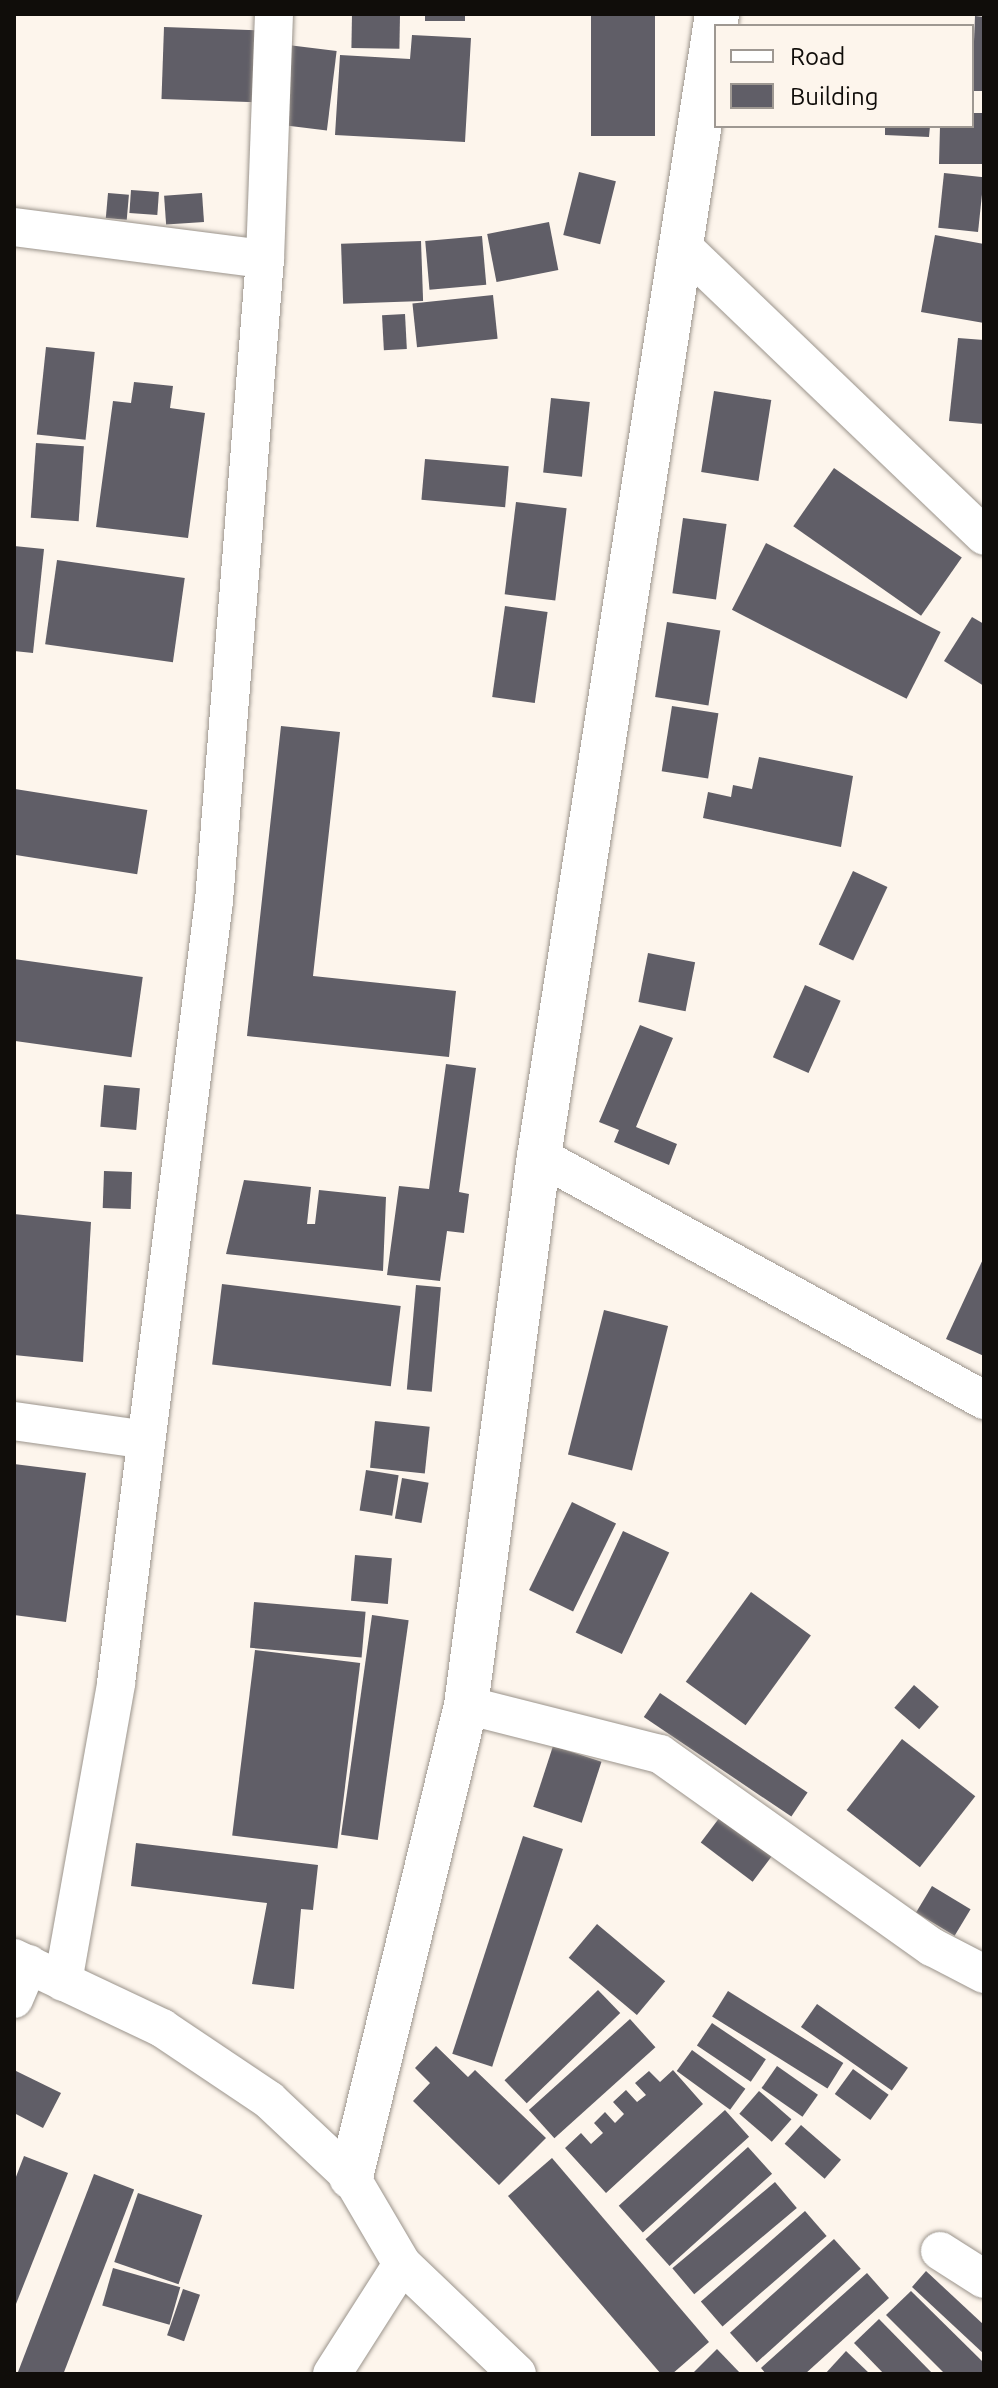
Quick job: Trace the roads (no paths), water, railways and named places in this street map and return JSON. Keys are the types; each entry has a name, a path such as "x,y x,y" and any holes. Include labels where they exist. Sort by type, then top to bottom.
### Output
{"main road":[{"path":"351,2177 466,1705 539,1156 714,33"}],"street":[{"path":"63,1982 116,1683 141,1439 214,901 265,259 274,14"},
{"path":"14,227 265,259"},
{"path":"681,245 984,536"},
{"path":"539,1156 984,1400"},
{"path":"14,1421 141,1439"},
{"path":"466,1705 660,1754 932,1947 984,1974"},
{"path":"14,1999 21,1961 211,2058 351,2177 402,2264 517,2374"},
{"path":"940,2251 984,2279"},
{"path":"332,2374 402,2264"}]}
